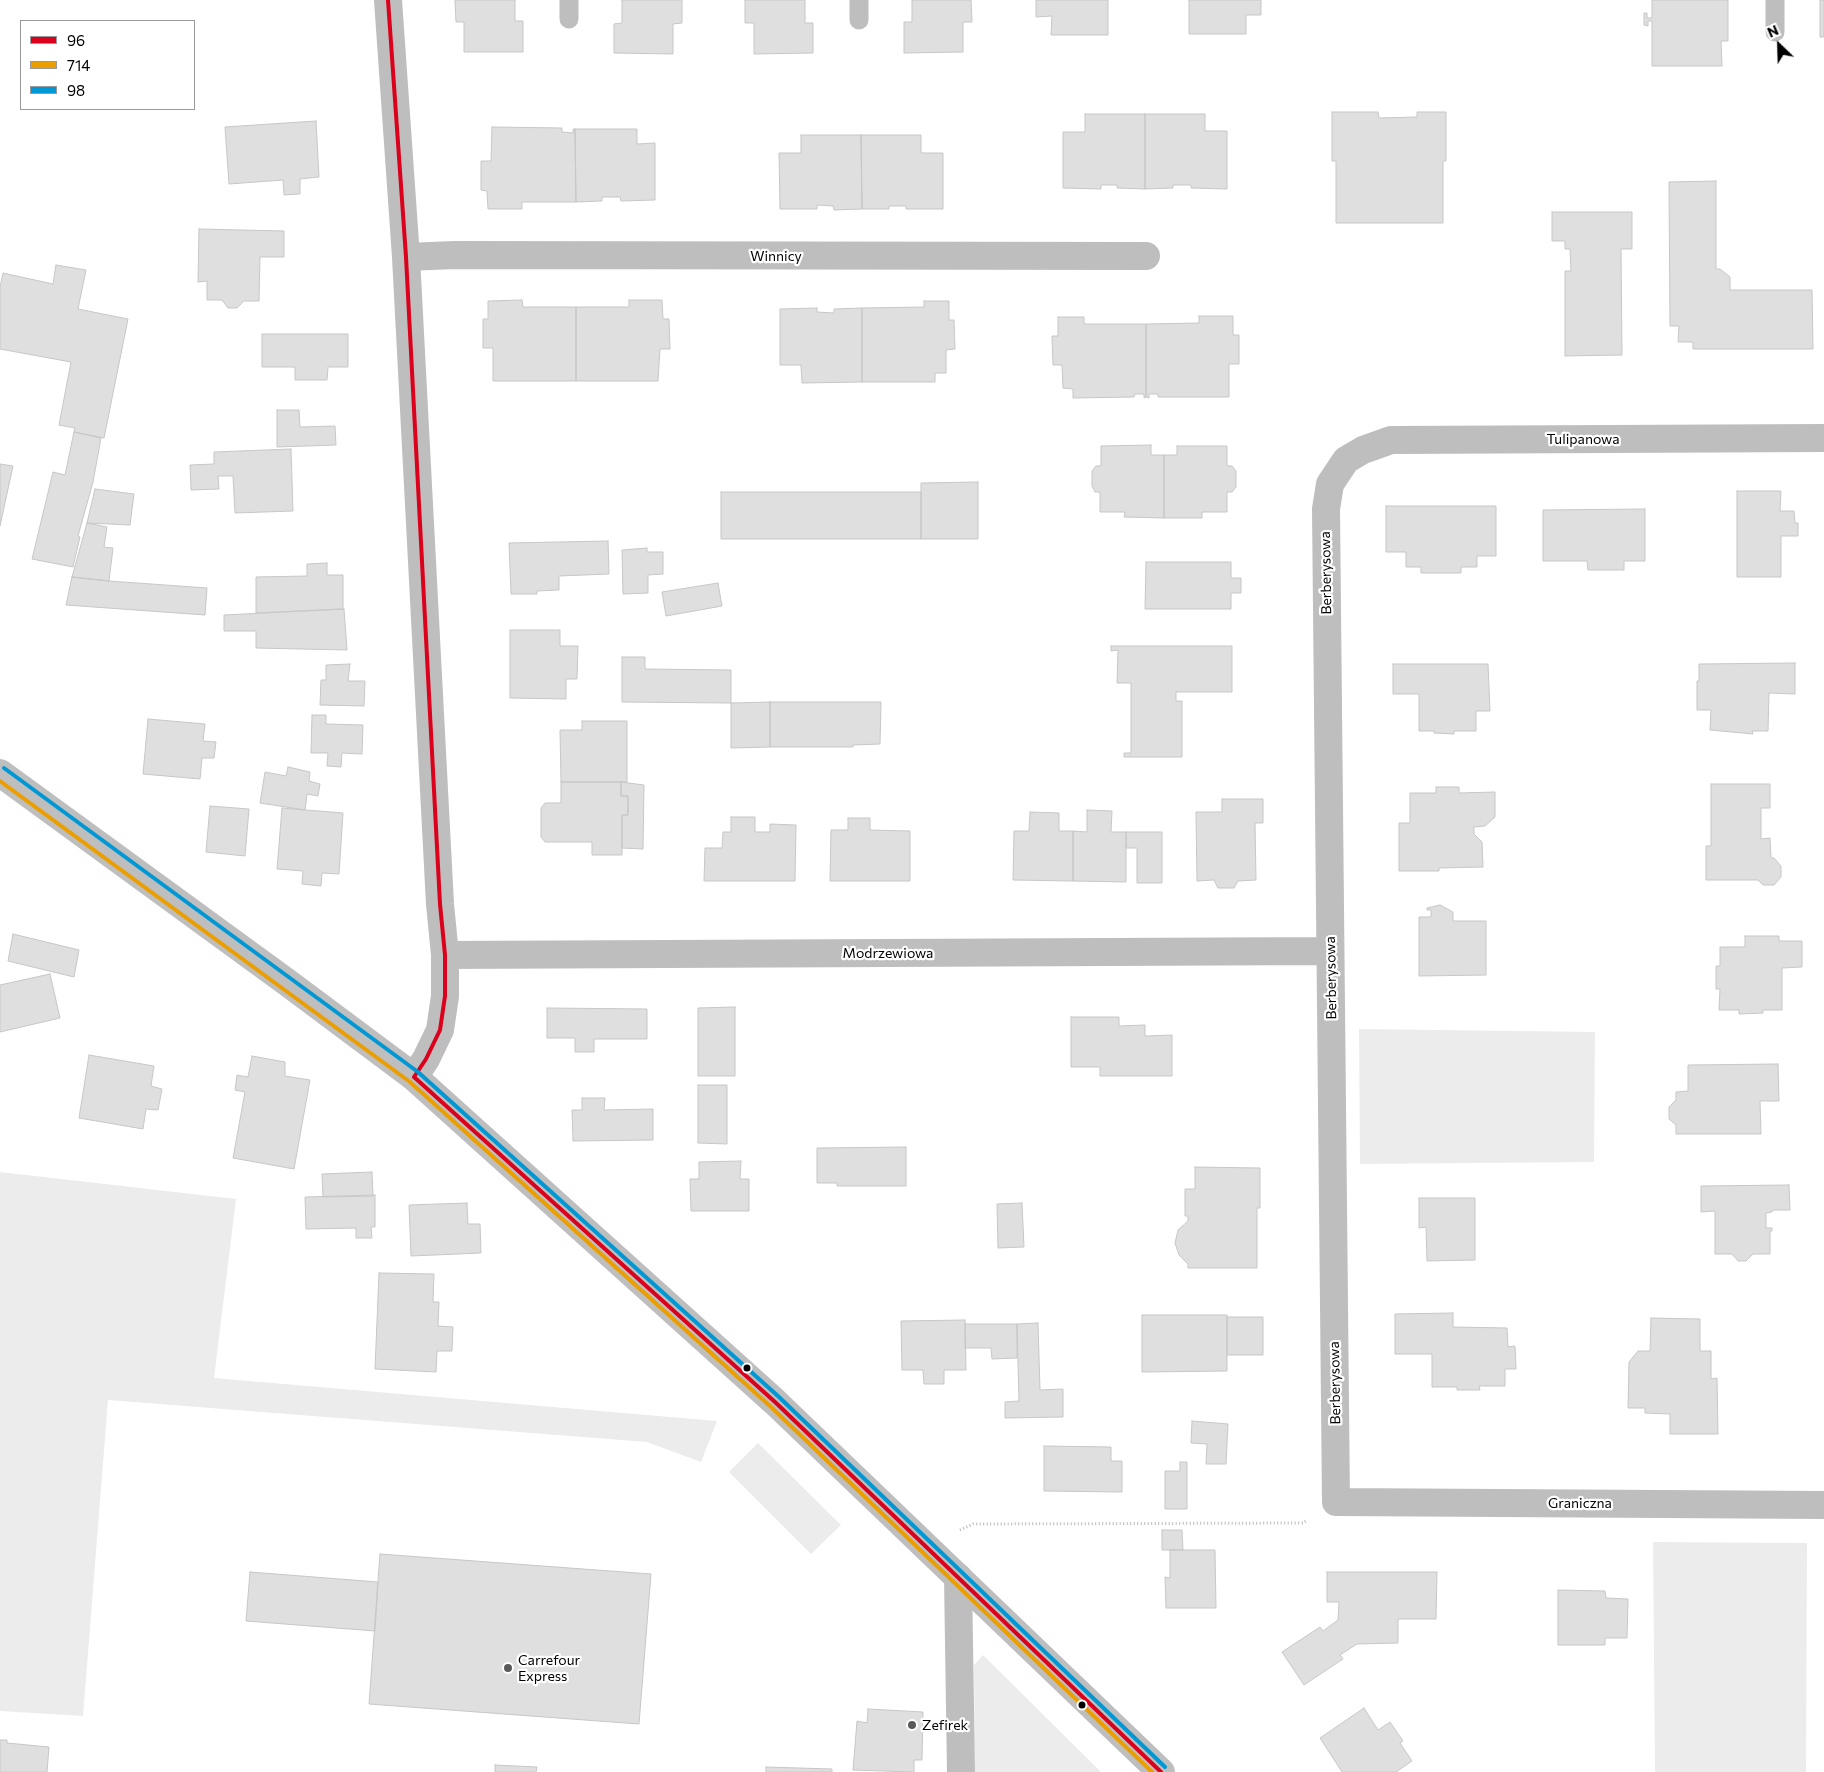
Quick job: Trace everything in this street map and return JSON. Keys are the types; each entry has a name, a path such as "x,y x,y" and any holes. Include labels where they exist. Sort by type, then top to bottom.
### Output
{"street":[{"path":"388,0 406,257 439,894 445,955 444,996 440,1030 426,1059 414,1077"},
{"name":"Winnicy","path":"406,257 455,255 1146,256"},
{"name":"Tulipanowa","path":"1346,460 1363,450 1391,440 1824,438"},
{"name":"Berberysowa","path":"1336,1502 1326,509 1330,484 1346,460"},
{"path":"0,773 414,1077 768,1396 1161,1772"},
{"name":"Modrzewiowa","path":"445,955 1330,952"},
{"name":"Graniczna","path":"1336,1502 1824,1505"},
{"path":"958,1577 961,1772"}],"lane":[{"path":"569,0 569,19"},
{"path":"859,0 859,20"},
{"path":"1775,0 1775,32"}],"path":[{"path":"956,1532 972,1524 1303,1523 1336,1502"}],"shaded area":[{"path":"1359,1029 1595,1032 1594,1162 1360,1164"},
{"path":"0,1172 236,1199 214,1378 717,1421 701,1462 647,1442 108,1400 83,1716 0,1711"},
{"path":"758,1443 841,1525 811,1554 729,1472"},
{"path":"1653,1542 1807,1543 1806,1772 1655,1772"},
{"path":"983,1655 1101,1772 975,1772 974,1665"}],"building":[{"path":"455,0 515,0 515,21 523,21 523,52 464,52 464,22 456,22"},
{"path":"622,0 682,0 682,23 673,24 673,54 614,53 614,24 622,23"},
{"path":"745,0 805,0 805,23 813,23 813,53 754,54 754,23 745,23"},
{"path":"912,0 971,0 972,22 963,22 963,52 904,53 904,22 912,22"},
{"path":"1036,0 1108,0 1108,35 1051,35 1052,16 1036,17"},
{"path":"1189,0 1261,0 1261,15 1246,15 1246,34 1189,34"},
{"path":"1652,0 1728,0 1728,41 1721,41 1722,66 1652,66 1652,21 1648,21 1648,26 1644,25 1644,13 1647,13 1647,18 1652,18"},
{"path":"1820,0 1824,0 1824,37 1820,37"},
{"path":"1332,112 1378,112 1379,118 1417,117 1417,112 1446,112 1446,161 1443,161 1443,223 1336,223 1336,161 1332,161"},
{"path":"1085,114 1145,114 1145,189 1117,188 1117,185 1101,185 1101,189 1063,188 1063,132 1085,132"},
{"path":"1145,114 1205,114 1205,131 1227,131 1227,189 1191,188 1191,185 1173,185 1173,188 1145,189"},
{"path":"316,121 319,177 300,179 300,194 284,195 283,180 229,184 225,127"},
{"path":"492,127 562,128 562,132 573,133 573,129 575,129 576,202 522,202 522,209 488,209 487,191 481,190 481,161 491,161"},
{"path":"575,129 637,129 637,144 655,143 655,200 621,201 620,197 602,197 602,201 576,202"},
{"path":"801,135 861,135 862,209 834,210 833,206 817,205 817,209 780,209 779,153 801,153"},
{"path":"861,135 921,135 921,153 943,153 943,209 906,209 906,206 889,206 889,209 862,209"},
{"path":"1716,181 1716,269 1720,269 1730,277 1730,290 1812,290 1813,349 1693,349 1693,342 1678,342 1679,326 1670,326 1669,182"},
{"path":"1552,212 1632,212 1632,249 1621,249 1622,355 1565,356 1565,271 1571,271 1570,249 1565,249 1565,241 1552,241"},
{"path":"199,229 284,231 284,257 260,257 259,301 244,301 237,308 228,308 222,300 207,300 207,281 198,282"},
{"path":"56,265 86,270 78,309 128,319 104,438 74,432 75,428 59,425 71,362 0,349 0,287 3,273 53,284"},
{"path":"522,300 523,307 576,307 576,381 493,381 493,348 483,348 483,319 488,319 488,301"},
{"path":"629,300 662,300 663,319 669,319 670,349 660,349 658,381 576,381 576,307 629,307"},
{"path":"924,301 949,301 949,320 954,320 955,349 946,350 946,373 935,373 935,382 862,382 862,308 924,307"},
{"path":"817,308 817,312 834,313 834,309 862,308 862,382 802,383 801,365 780,365 780,309"},
{"path":"1199,316 1233,316 1233,335 1239,335 1239,364 1229,364 1229,397 1158,397 1158,394 1149,394 1149,398 1146,397 1146,324 1199,323"},
{"path":"1058,317 1084,317 1084,324 1146,324 1146,397 1144,398 1144,394 1135,394 1134,397 1073,398 1073,389 1063,388 1062,365 1053,365 1052,336 1058,336"},
{"path":"262,334 348,334 348,367 328,367 327,380 295,380 295,367 262,367"},
{"path":"277,410 299,410 300,427 335,426 336,445 277,447"},
{"path":"74,432 101,438 93,482 78,536 80,537 73,567 32,559 53,472 65,475"},
{"path":"1151,445 1151,455 1164,455 1164,518 1124,517 1125,512 1100,512 1100,492 1095,492 1092,486 1092,471 1096,466 1101,466 1101,446"},
{"path":"1177,446 1227,446 1227,466 1232,466 1236,471 1236,487 1232,492 1227,492 1227,512 1202,512 1202,518 1164,518 1164,455 1177,455"},
{"path":"291,449 293,511 235,513 233,476 218,476 219,489 191,490 190,465 214,464 214,452"},
{"path":"0,464 13,466 0,526"},
{"path":"978,482 978,539 921,539 921,483"},
{"path":"95,489 134,494 130,525 87,523"},
{"path":"1737,491 1781,491 1780,511 1794,511 1795,523 1798,523 1798,536 1781,536 1781,577 1737,577"},
{"path":"721,492 921,492 921,539 721,539"},
{"path":"1386,506 1496,506 1496,556 1477,556 1477,567 1461,567 1461,573 1421,573 1421,567 1406,567 1406,552 1386,552"},
{"path":"1645,509 1645,561 1624,561 1624,570 1588,570 1587,561 1543,561 1543,510"},
{"path":"87,523 107,527 104,547 113,548 109,581 72,577"},
{"path":"608,541 609,574 559,576 559,590 537,591 537,594 511,594 509,543"},
{"path":"647,548 647,552 663,552 663,574 648,575 648,593 623,594 622,550"},
{"path":"1146,562 1231,562 1231,578 1241,578 1241,593 1231,593 1231,609 1145,609"},
{"path":"327,563 327,575 343,575 343,609 256,613 256,577 307,576 307,564"},
{"path":"72,577 207,588 205,615 66,605"},
{"path":"718,583 722,606 666,616 662,592"},
{"path":"344,609 347,650 256,648 256,631 224,631 224,615"},
{"path":"510,630 560,630 560,646 578,646 577,679 566,679 566,699 510,698"},
{"path":"1111,646 1232,646 1232,692 1176,692 1176,701 1182,701 1182,757 1124,757 1124,753 1131,753 1131,683 1117,683 1118,650 1111,651"},
{"path":"622,657 645,657 645,669 731,670 731,703 622,702"},
{"path":"1795,663 1795,694 1769,693 1768,731 1752,731 1753,734 1710,730 1711,710 1697,710 1699,664"},
{"path":"350,664 348,681 365,681 364,706 320,705 321,680 326,680 326,665"},
{"path":"1393,664 1488,664 1490,711 1476,711 1476,731 1454,731 1454,734 1419,731 1419,694 1393,694"},
{"path":"770,702 881,702 880,744 853,745 853,747 770,747"},
{"path":"770,702 770,747 731,748 731,703"},
{"path":"312,715 326,715 326,724 363,725 362,754 342,753 341,767 327,766 328,753 311,753"},
{"path":"148,719 205,724 203,741 216,742 214,758 202,758 200,779 143,774"},
{"path":"582,721 627,721 627,782 561,782 560,730 582,730"},
{"path":"288,767 310,772 309,781 320,784 318,796 307,794 305,810 260,803 265,772 286,776"},
{"path":"561,782 621,782 621,796 628,796 628,815 622,815 622,855 592,855 592,842 545,842 541,837 541,808 545,803 561,803"},
{"path":"621,782 644,785 643,849 622,848 622,815 628,815 628,796 621,796"},
{"path":"1711,784 1770,784 1770,808 1761,808 1761,839 1770,838 1771,858 1774,858 1781,866 1781,877 1774,885 1763,885 1758,880 1706,880 1706,846 1711,846"},
{"path":"1436,787 1459,787 1459,793 1495,792 1495,817 1485,826 1474,827 1474,834 1482,842 1483,867 1439,868 1439,871 1399,871 1399,823 1410,823 1410,793 1436,793"},
{"path":"1222,799 1263,799 1263,823 1255,823 1256,880 1238,881 1234,888 1218,888 1214,880 1197,881 1196,812 1222,812"},
{"path":"210,806 249,809 245,856 206,852"},
{"path":"282,808 343,813 339,874 322,873 321,886 302,884 303,871 277,869"},
{"path":"1087,810 1112,811 1111,832 1126,832 1126,882 1073,881 1073,831 1087,832"},
{"path":"1030,812 1059,813 1059,831 1073,831 1073,881 1013,880 1014,831 1029,831"},
{"path":"731,817 755,817 755,832 770,832 770,824 796,825 795,881 704,881 705,848 722,848 723,832 731,832"},
{"path":"848,818 870,818 870,830 910,831 910,881 830,881 831,830 848,830"},
{"path":"1126,832 1162,832 1162,883 1137,883 1137,848 1126,848"},
{"path":"1440,905 1453,912 1453,921 1486,921 1486,975 1419,976 1419,917 1431,917 1431,910 1427,910 1427,908"},
{"path":"13,934 79,950 74,977 8,961"},
{"path":"1745,936 1779,936 1779,941 1802,941 1802,967 1782,968 1782,1010 1763,1010 1763,1013 1739,1014 1739,1010 1719,1010 1720,989 1716,989 1716,966 1720,966 1720,947 1745,947"},
{"path":"50,974 60,1018 0,1032 0,985"},
{"path":"735,1007 735,1076 698,1076 698,1008"},
{"path":"547,1008 647,1009 647,1039 594,1039 594,1052 575,1052 575,1038 547,1038"},
{"path":"1071,1017 1119,1017 1119,1026 1145,1025 1145,1036 1172,1035 1172,1076 1100,1076 1100,1067 1071,1067"},
{"path":"89,1055 154,1066 151,1086 162,1089 158,1110 146,1109 143,1129 79,1118"},
{"path":"252,1056 285,1062 285,1076 310,1080 294,1169 233,1158 245,1092 235,1090 237,1075 248,1077"},
{"path":"1778,1064 1779,1101 1760,1101 1761,1134 1676,1134 1676,1125 1669,1119 1669,1107 1676,1100 1676,1092 1688,1091 1688,1065"},
{"path":"698,1085 727,1085 727,1144 698,1143"},
{"path":"582,1098 605,1098 604,1110 653,1109 653,1140 573,1141 572,1110 582,1110"},
{"path":"906,1147 906,1186 837,1186 837,1183 817,1183 817,1148"},
{"path":"741,1161 740,1179 749,1179 749,1211 691,1211 690,1179 699,1179 699,1162"},
{"path":"1195,1167 1260,1168 1260,1208 1257,1208 1257,1268 1188,1268 1188,1264 1179,1255 1175,1243 1178,1230 1188,1221 1188,1216 1185,1216 1185,1189 1195,1189"},
{"path":"372,1172 373,1196 323,1197 322,1174"},
{"path":"1789,1185 1790,1210 1773,1210 1766,1213 1766,1228 1772,1228 1772,1231 1770,1231 1770,1254 1753,1254 1746,1261 1738,1261 1732,1254 1715,1254 1715,1211 1701,1212 1701,1186"},
{"path":"375,1195 375,1227 371,1227 372,1238 356,1238 356,1228 306,1229 305,1197"},
{"path":"1419,1198 1475,1198 1475,1260 1427,1261 1426,1227 1419,1228"},
{"path":"467,1203 468,1224 480,1224 481,1253 411,1256 409,1205"},
{"path":"1022,1203 1024,1247 998,1248 997,1204"},
{"path":"379,1273 434,1274 433,1302 439,1302 438,1326 453,1327 452,1351 437,1351 436,1372 375,1369"},
{"path":"1453,1313 1453,1327 1507,1328 1508,1347 1515,1346 1516,1369 1505,1369 1505,1386 1479,1386 1480,1390 1457,1390 1457,1387 1432,1387 1432,1354 1395,1354 1395,1314"},
{"path":"1142,1315 1227,1315 1227,1371 1142,1372"},
{"path":"1227,1317 1263,1317 1263,1355 1227,1355"},
{"path":"1651,1318 1700,1319 1700,1351 1711,1351 1711,1379 1717,1378 1718,1434 1670,1434 1670,1414 1645,1413 1645,1408 1628,1408 1629,1362 1638,1351 1650,1351"},
{"path":"965,1320 966,1370 944,1370 944,1384 924,1384 923,1370 902,1370 901,1321"},
{"path":"1038,1323 1040,1390 1063,1389 1063,1417 1005,1418 1005,1402 1019,1401 1017,1324"},
{"path":"965,1324 1017,1324 1017,1358 992,1359 991,1348 965,1348"},
{"path":"1192,1421 1228,1424 1226,1464 1206,1464 1207,1444 1191,1443"},
{"path":"1044,1446 1111,1447 1111,1461 1122,1461 1122,1492 1044,1491"},
{"path":"1180,1462 1187,1462 1187,1509 1165,1509 1165,1471 1180,1471"},
{"path":"1162,1530 1182,1530 1183,1550 1162,1550"},
{"path":"1170,1550 1215,1550 1216,1608 1166,1608 1165,1577 1170,1578"},
{"name":"Carrefour Express","path":"380,1554 651,1574 639,1724 369,1704"},
{"path":"250,1572 378,1582 375,1631 246,1621"},
{"path":"1327,1572 1437,1572 1436,1619 1398,1619 1398,1643 1357,1644 1340,1655 1343,1659 1304,1685 1282,1652 1320,1627 1323,1631 1338,1620 1339,1602 1327,1602"},
{"path":"1558,1590 1605,1591 1606,1598 1628,1599 1627,1638 1605,1638 1605,1645 1558,1645"},
{"path":"1364,1708 1378,1730 1390,1722 1403,1741 1400,1743 1412,1761 1396,1772 1342,1772 1320,1738"},
{"path":"868,1709 923,1712 922,1760 914,1760 914,1772 853,1770 857,1721 867,1723"},
{"path":"0,1740 7,1740 7,1743 49,1747 47,1772 0,1772"},
{"path":"495,1765 537,1767 536,1772 495,1772"},
{"path":"766,1767 832,1769 832,1772 766,1772"}],"transit line":[{"name":"96","path":"388,0 406,257 440,904 445,955 445,996 440,1030 426,1059 414,1077"},
{"name":"98","path":"4,768 418,1072 779,1397 1165,1767"},
{"name":"714","path":"0,781 410,1082 771,1407 1152,1772"},
{"name":"96","path":"414,1077 775,1402 1161,1772"}],"place":[{"name":"Carrefour Express","path":"508,1668"},
{"name":"Zefirek","path":"912,1725"}]}
